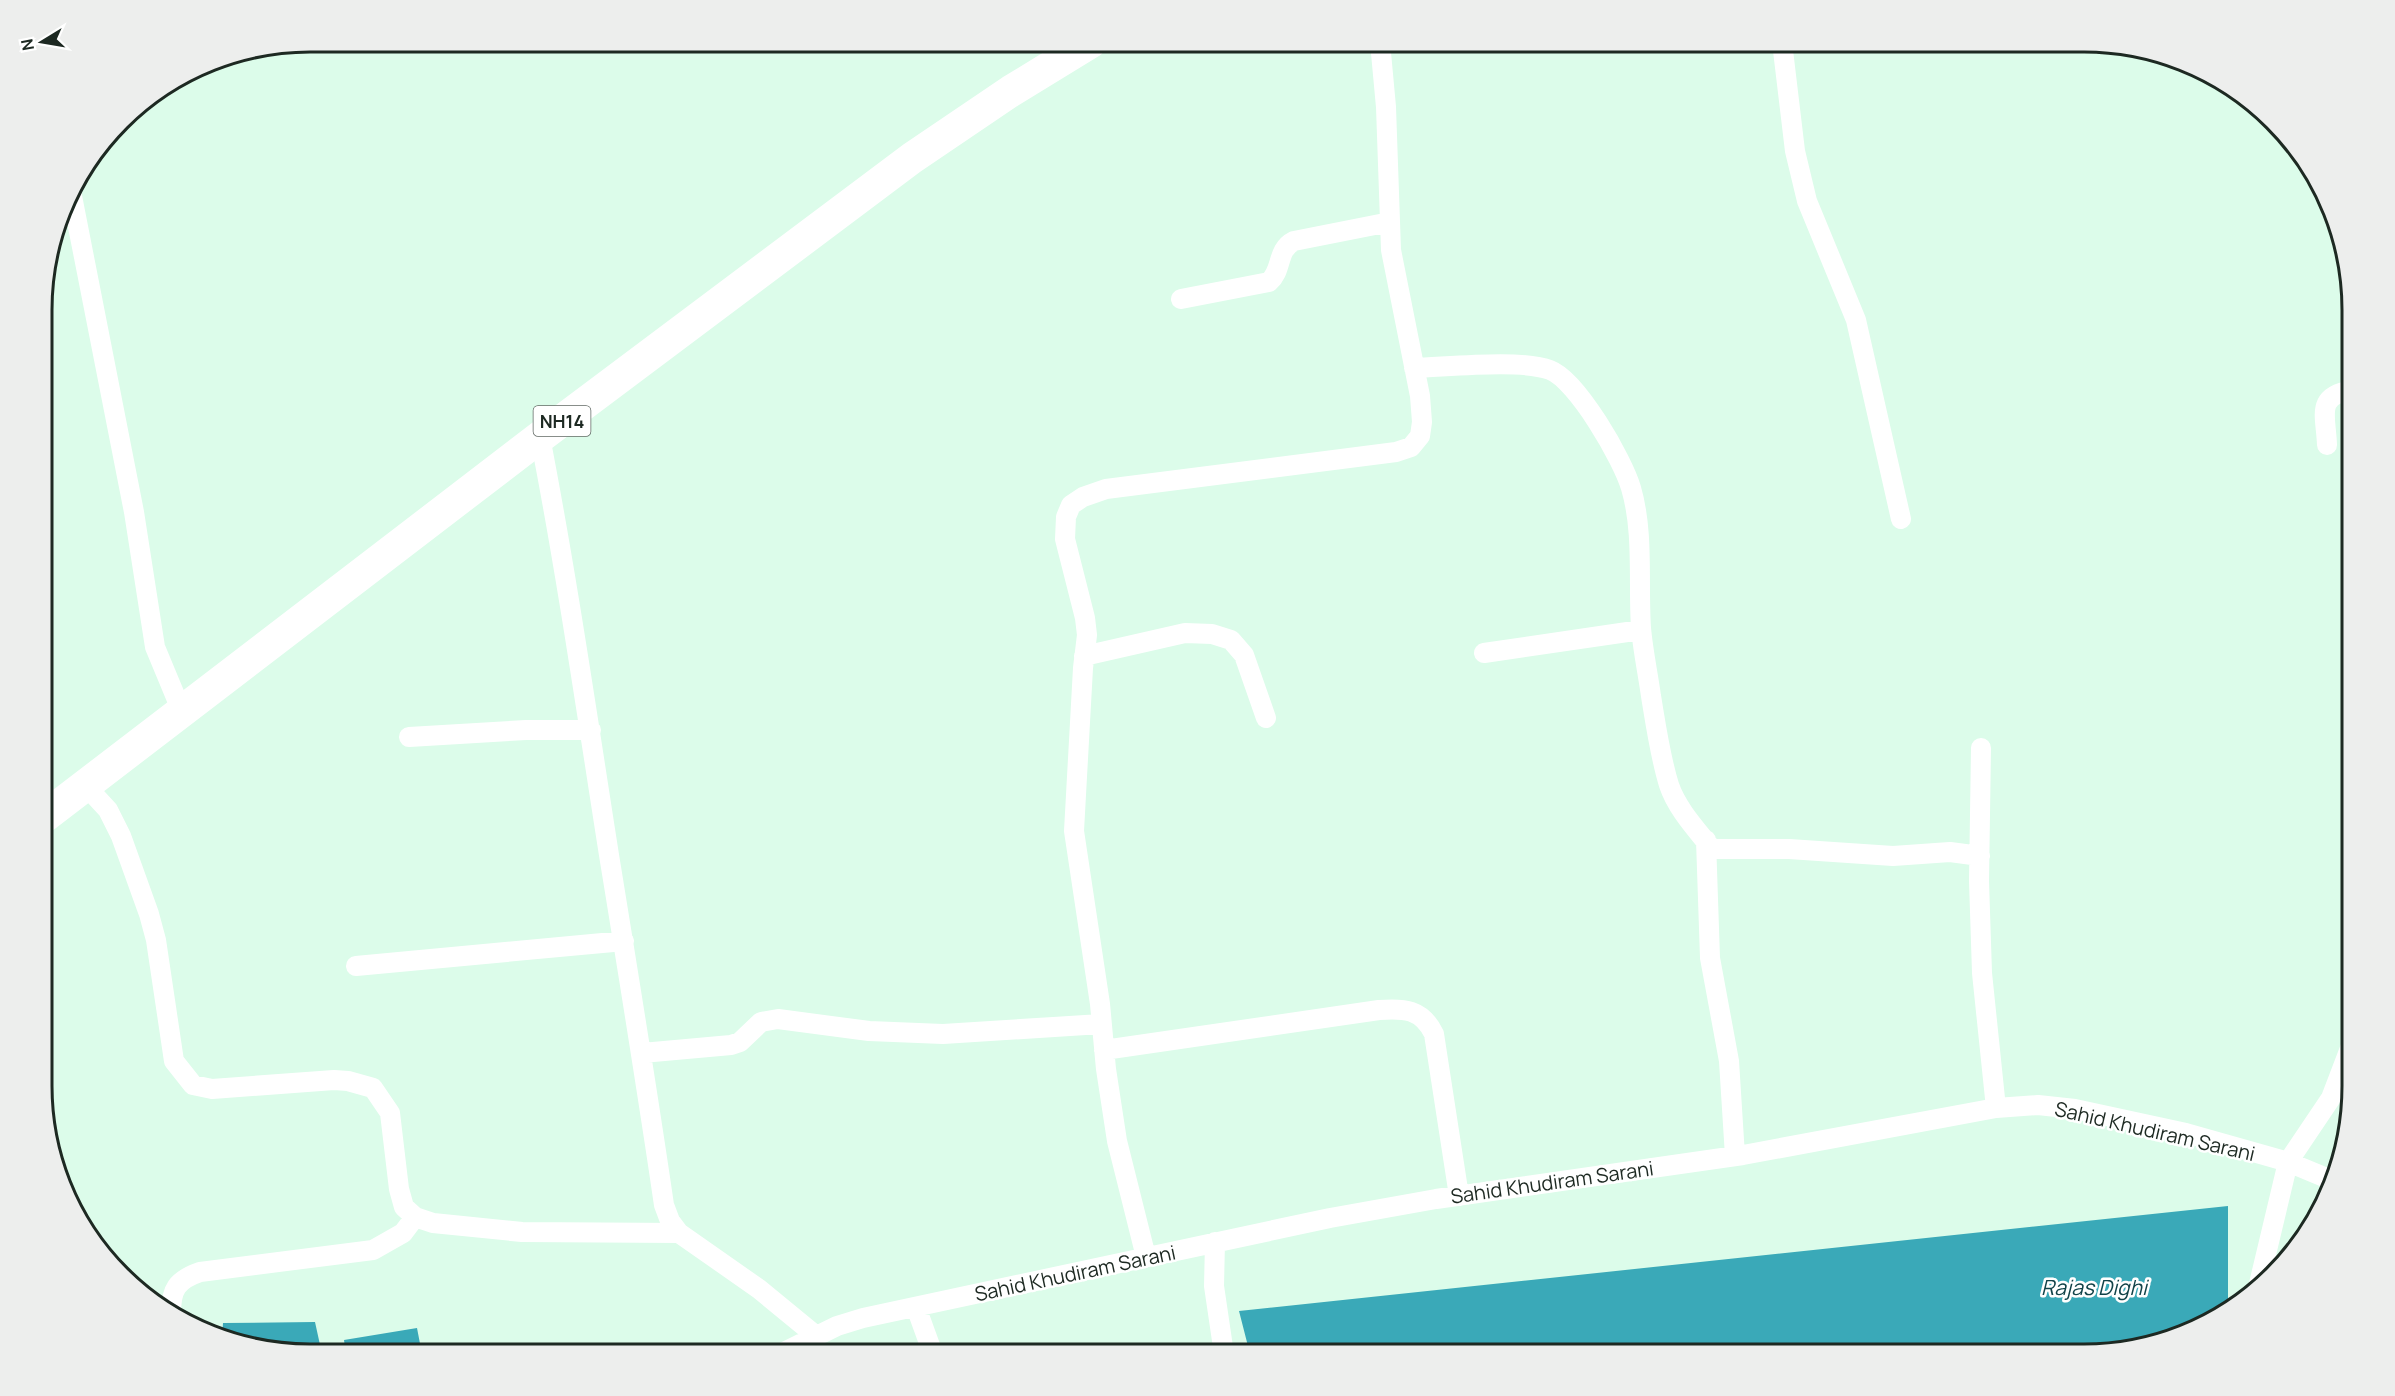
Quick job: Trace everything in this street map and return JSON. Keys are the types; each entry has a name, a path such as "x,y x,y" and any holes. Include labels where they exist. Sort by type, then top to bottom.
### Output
{"highway":[{"name":"NH14","path":"52,804 86,785 540,437 912,158 1011,91 1074,52"}],"street":[{"path":"1146,1257 1117,1141 1074,831 1087,635 1085,618 1065,539 1066,517 1071,505 1083,497 1106,489 1396,452 1411,447 1420,436 1422,422 1414,368 1391,250 1386,98 1381,52"},
{"path":"1783,52 1795,152 1811,210 1856,320 1901,519"},
{"path":"74,207 134,512 152,630 160,664 182,712"},
{"path":"1181,299 1269,282 1275,277 1283,250 1294,241 1390,222"},
{"path":"1414,368 1527,365 1550,370 1562,376 1578,395 1621,462 1631,488 1636,515 1641,630 1660,749 1676,801 1712,849 1789,849 1893,856 1950,852 1980,856"},
{"path":"2327,445 2325,405 2335,393 2342,392"},
{"path":"540,437 573,614 664,1205 670,1221 679,1233 759,1289 815,1335"},
{"path":"1484,652 1641,630"},
{"path":"1084,656 1185,633 1212,634 1231,640 1244,655 1266,718"},
{"path":"409,737 526,730 591,730"},
{"path":"1981,748 1982,973 1996,1108"},
{"path":"86,785 108,810 121,836 149,914 156,940 174,1061 193,1085 212,1089 334,1080 348,1081 373,1088 390,1113 399,1190 404,1207 415,1217 433,1223 522,1232 679,1233"},
{"path":"1706,840 1710,958 1729,1061 1735,1156"},
{"path":"356,966 624,941"},
{"path":"1104,1050 1379,1010 1397,1008 1412,1011 1428,1021 1434,1034 1459,1196"},
{"path":"642,1053 731,1045 740,1042 761,1022 778,1019 869,1031 943,1034 1101,1024"},
{"path":"2262,1273 2288,1162 2331,1098 2342,1069"},
{"name":"Sahid Khudiram Sarani","path":"798,1344 837,1326 916,1307 1330,1218 1459,1196 1735,1156 1996,1108 2038,1105 2075,1109 2186,1133 2288,1162 2325,1178"},
{"path":"172,1303 174,1290 184,1278 200,1272 374,1250 403,1233 415,1217"},
{"path":"1215,1242 1214,1286 1223,1344"},
{"path":"916,1307 929,1344"}],"water":[{"name":"Rajas Dighi","path":"2228,1206 2228,1300 2198,1317 2167,1330 2135,1339 2101,1343 1247,1344 1239,1311"},
{"path":"315,1322 320,1344 260,1339 223,1328 223,1323"},
{"path":"417,1328 420,1344 345,1344 344,1340"}]}
